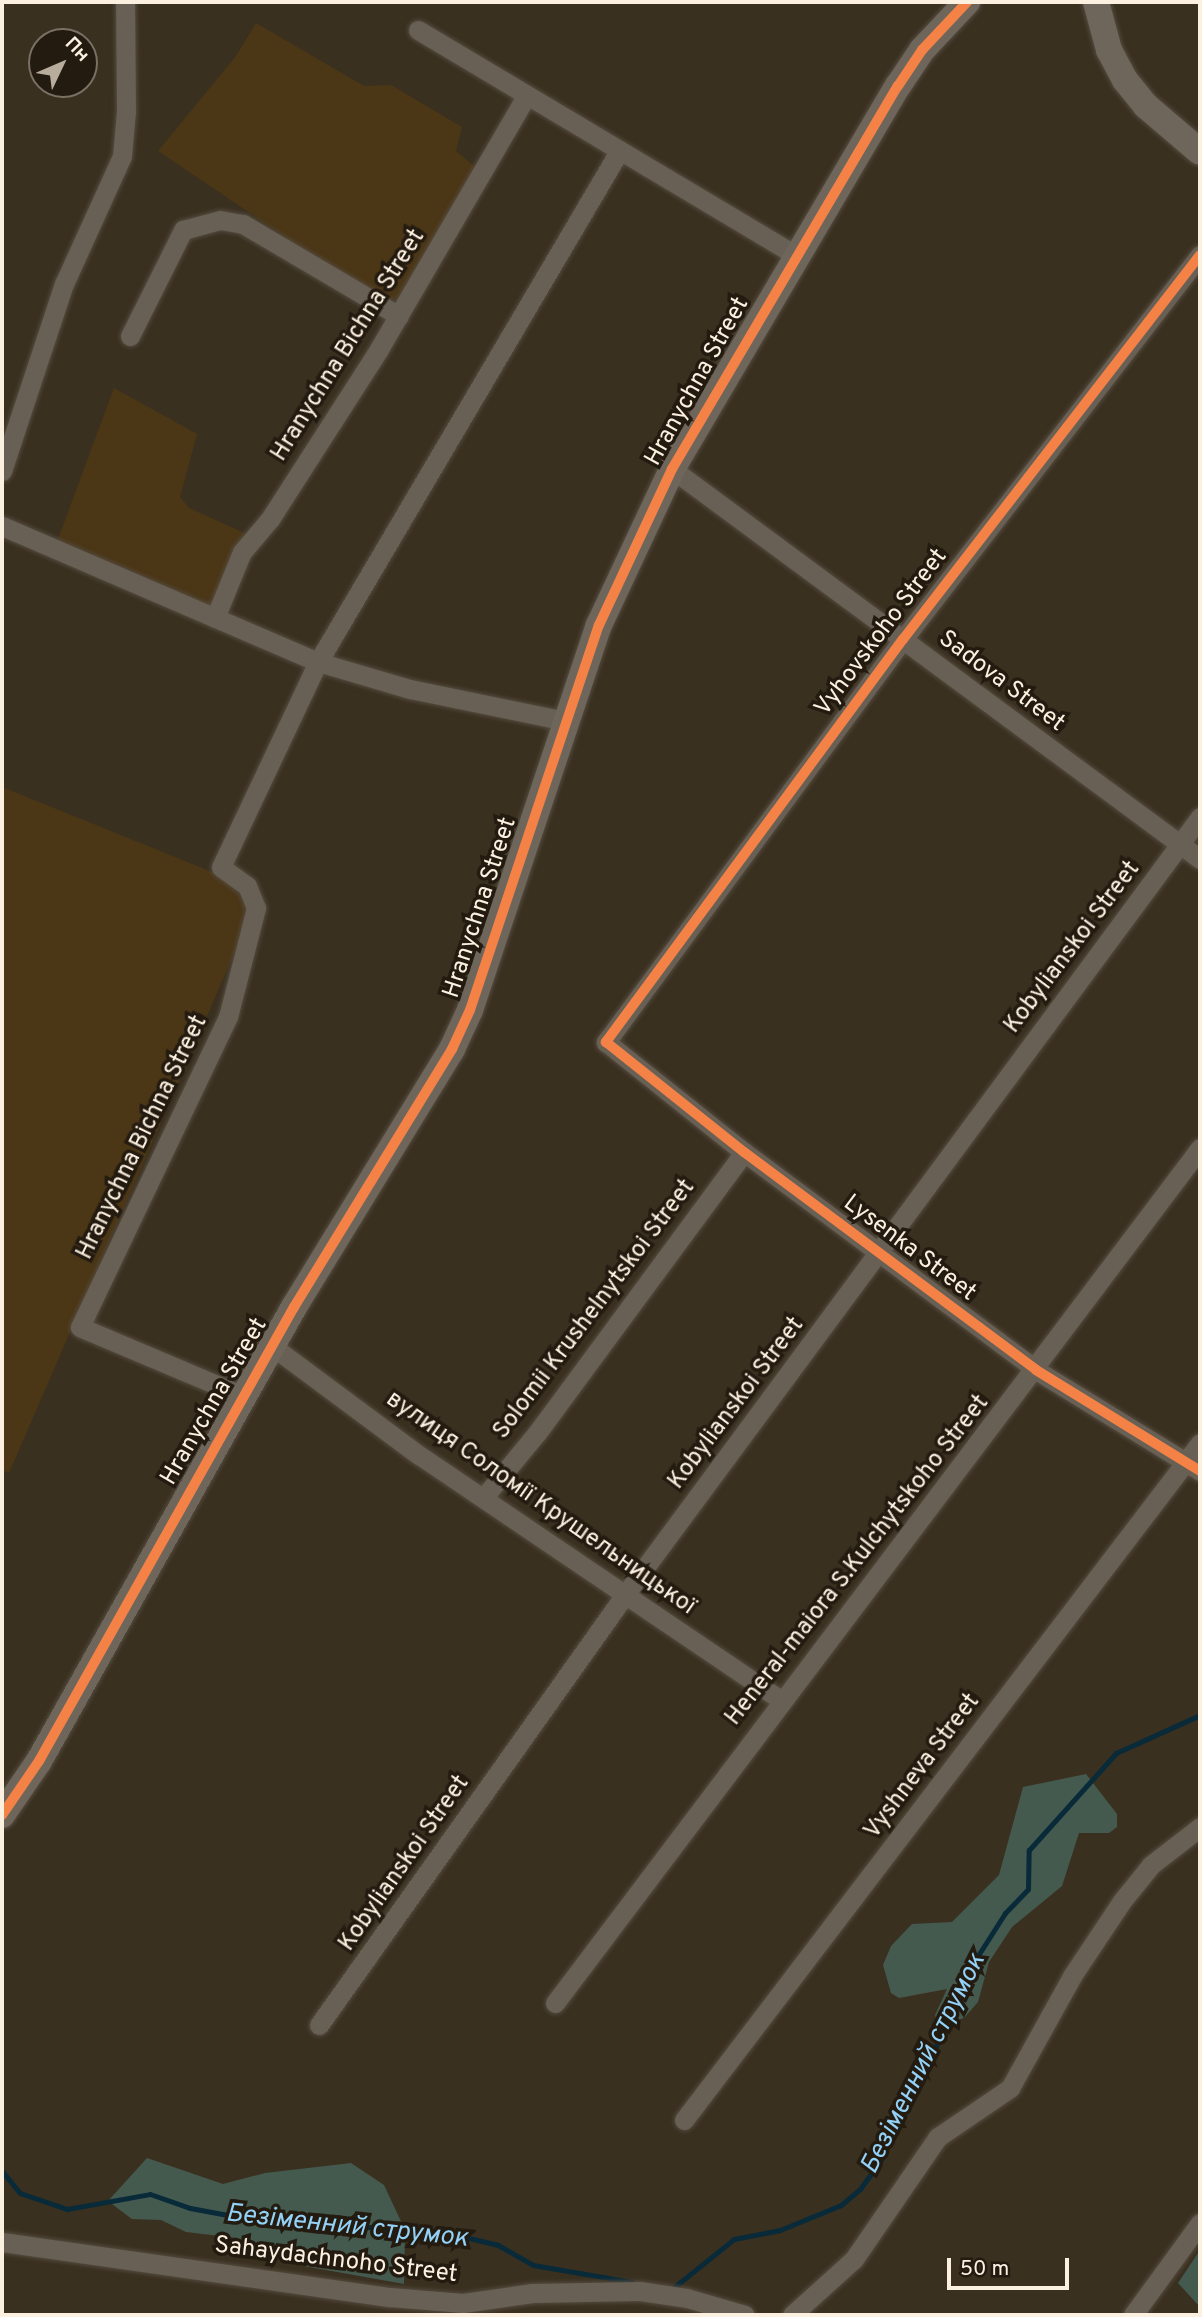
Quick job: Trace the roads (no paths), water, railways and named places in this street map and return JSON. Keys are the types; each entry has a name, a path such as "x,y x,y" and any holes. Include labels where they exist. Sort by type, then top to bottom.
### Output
{"street":[{"path":"2,471 64,284 122,156 126,120 125,2"},
{"name":"Hranychna Street","path":"2,1815 38,1761 272,1346 461,1031 608,601 672,469 796,255 914,61 967,2"},
{"path":"1096,2 1109,50 1125,80 1145,105 1200,152"},
{"path":"418,30 525,98 620,150 796,255"},
{"name":"Hranychna Bichna Street","path":"215,618 242,552 271,519 400,316 525,98"},
{"name":"Hranychna Bichna Street","path":"243,1396 80,1326 225,1024 256,908 247,886 221,867 318,662 620,150"},
{"path":"130,336 183,230 220,220 252,228 400,316"},
{"name":"Vyhovskoho Street","path":"606,1042 903,639 1197,266"},
{"name":"Sadova Street","path":"672,469 1200,859"},
{"path":"2,526 318,662 410,689 566,720"},
{"name":"Kobylianskoi Street","path":"319,2025 624,1596 1200,817"},
{"name":"Lysenka Street","path":"606,1042 744,1152 1036,1370 1192,1468"},
{"name":"Heneral-maiora S.Kulchytskoho Street","path":"555,2003 781,1700 1036,1370 1200,1148"},
{"name":"Solomii Krushelnytskoi Street","path":"484,1497 542,1426 744,1152"},
{"name":"вулиця Соломії Крушельницької","path":"272,1346 624,1596 781,1700"},
{"name":"Vyshneva Street","path":"684,2120 1192,1468 1200,1443"},
{"path":"792,2315 854,2259 938,2137 1010,2088 1072,1976 1122,1901 1151,1865 1200,1827"},
{"path":"1133,2315 1200,2222"},
{"name":"Sahaydachnoho Street","path":"2,2242 390,2297 463,2303 514,2295 640,2291 687,2298 745,2315"}],"waterway":[{"name":"Безіменний струмок","path":"673,2288 734,2239 780,2230 841,2205 860,2189 881,2160 935,2049 956,1990 1005,1913 1028,1889 1029,1850 1116,1753 1200,1715"},
{"name":"Безіменний струмок","path":"2,2171 20,2193 67,2209 150,2194 190,2208 260,2221 439,2231 498,2245 533,2265 632,2282"}]}
